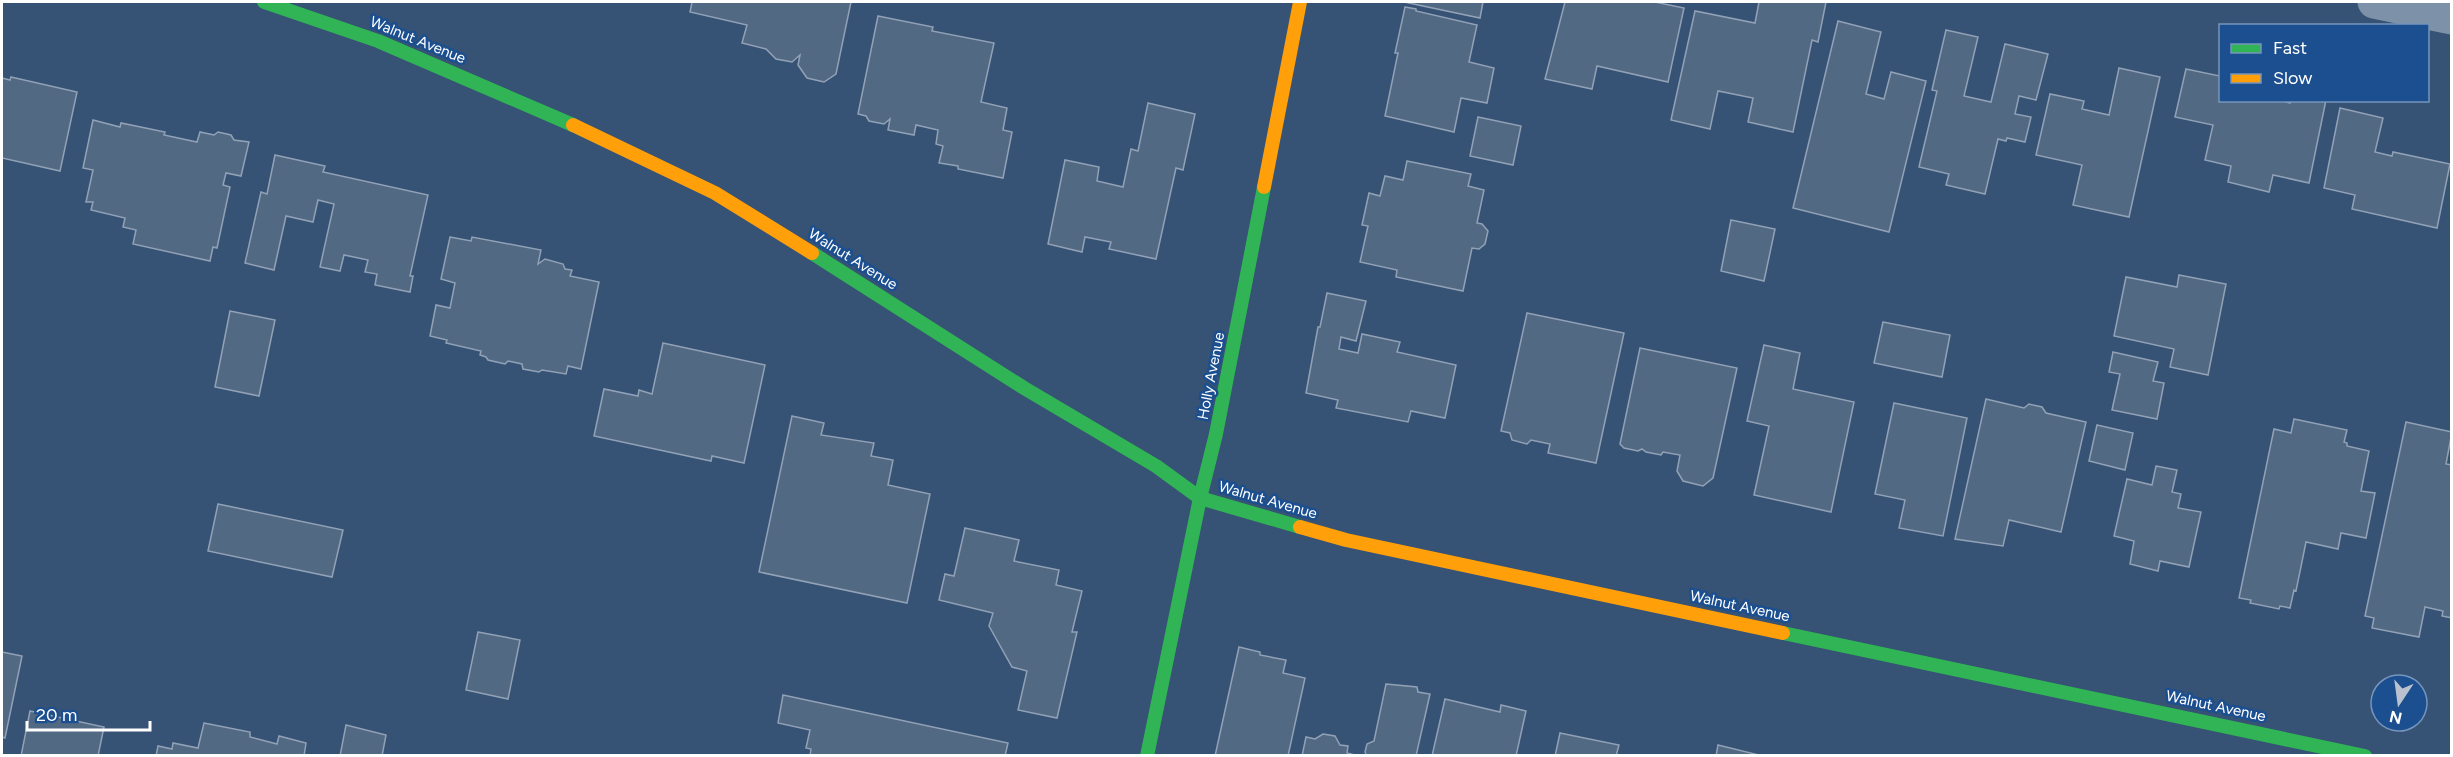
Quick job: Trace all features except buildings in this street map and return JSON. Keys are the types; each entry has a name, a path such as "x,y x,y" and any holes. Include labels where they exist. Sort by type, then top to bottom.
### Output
{"street":[{"name":"Walnut Avenue","path":"264,2 378,41 422,59 532,106 715,193 881,295 1024,388 1156,466 1200,498 1346,540 2365,756"},
{"name":"Holly Avenue","path":"1147,756 1200,498 1216,434 1300,2"},
{"path":"2374,2 2451,18"}],"traffic: fast":[{"path":"264,2 378,41 573,125"},
{"path":"1147,756 1200,498 1216,434 1264,187"},
{"path":"812,253 1024,388 1156,466 1200,498 1300,527"},
{"path":"1783,633 2365,756"}],"traffic: slow":[{"path":"1264,187 1300,2"},
{"path":"573,125 715,193 812,253"},
{"path":"1300,527 1346,540 1783,633"}]}
